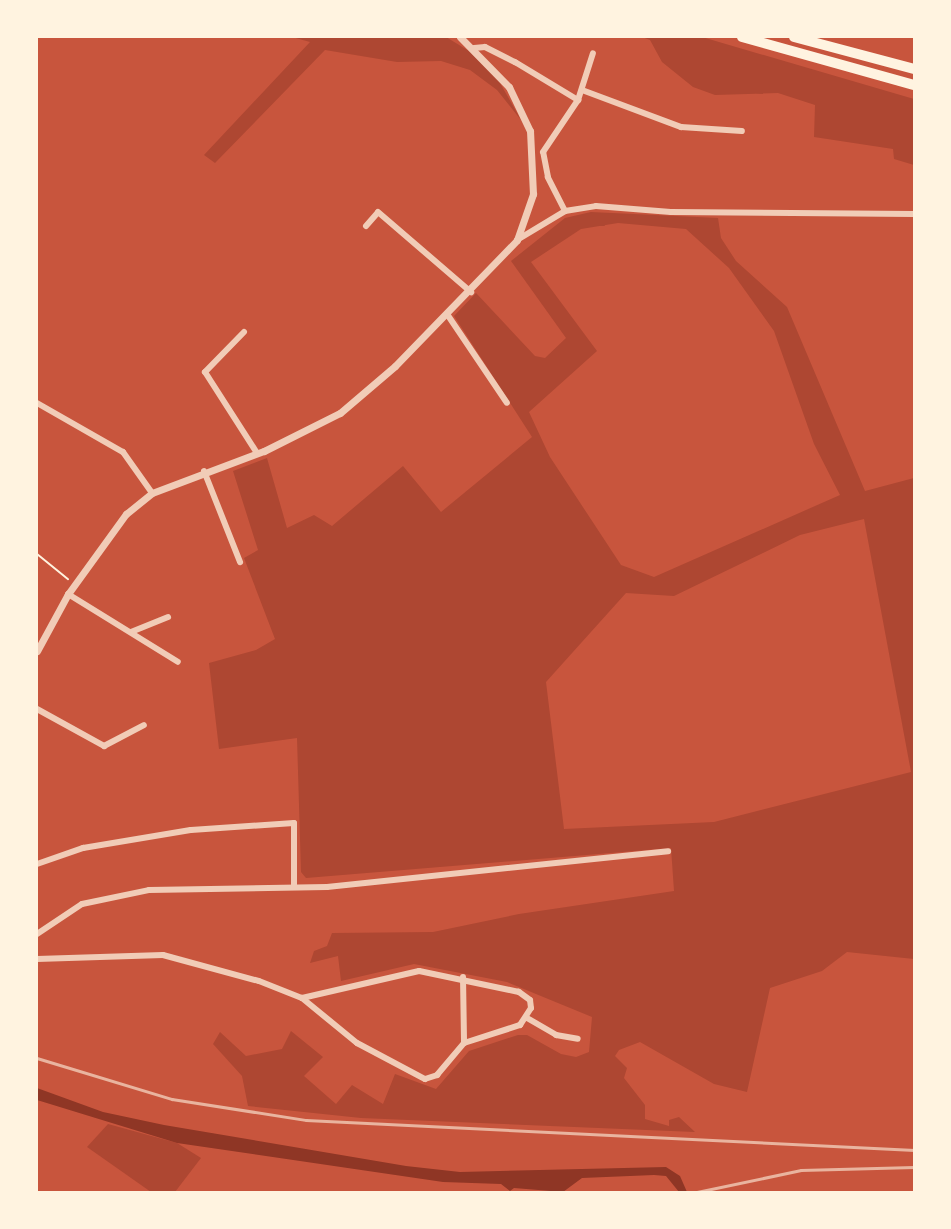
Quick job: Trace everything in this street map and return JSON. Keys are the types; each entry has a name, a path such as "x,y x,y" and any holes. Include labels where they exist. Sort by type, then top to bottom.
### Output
{"highway":[{"path":"741,37 914,85"},
{"path":"794,37 914,69"}],"street":[{"path":"460,37 474,48 509,87 530,131 533,194 517,240"},
{"path":"474,48 485,47 578,100"},
{"path":"565,211 548,177 543,152 578,100 593,53"},
{"path":"582,90 681,127 742,131"},
{"path":"37,651 68,594 126,514 152,493 257,453 340,413 471,292 517,240 565,211 596,206 671,212 914,214"},
{"path":"366,226 378,212 471,292"},
{"path":"447,314 507,403"},
{"path":"244,332 205,372 257,453"},
{"path":"37,403 123,452 152,493"},
{"path":"204,471 240,562"},
{"path":"68,594 178,662"},
{"path":"131,632 168,617"},
{"path":"37,709 104,746 144,725"},
{"path":"37,863 83,848 191,830 294,823 295,887"},
{"path":"37,934 82,904 149,890 295,887 668,851"},
{"path":"37,959 163,955 302,998 357,1043 425,1079 437,1075 464,1043 520,1025 531,1008 526,995 463,977 408,972 302,998"},
{"path":"463,977 464,1043"},
{"path":"527,1018 556,1035 578,1039"}],"path":[{"path":"37,554 75,584"}],"shaded area":[{"path":"292,37 446,37 469,51 500,83 521,120 497,90 470,70 441,61 397,62 325,50 215,163 204,155 310,42"},
{"path":"642,37 702,37 914,99 914,165 894,159 893,149 814,137 815,105 778,93 715,95 693,87 662,62 650,40"},
{"path":"591,212 718,218 721,238 736,261 787,307 865,491 914,478 914,959 847,952 822,971 770,988 747,1092 714,1084 640,1042 619,1050 615,1056 627,1068 624,1078 645,1105 645,1119 669,1126 669,1120 679,1117 695,1132 361,1118 248,1106 242,1076 213,1044 220,1032 246,1056 282,1049 291,1031 323,1057 304,1076 336,1104 352,1085 383,1104 395,1074 436,1089 469,1051 518,1035 527,1035 561,1054 576,1057 589,1052 592,1017 507,982 414,964 341,981 338,956 310,963 314,951 327,946 332,933 433,932 519,914 674,891 671,848 306,878 301,872 297,738 219,749 209,663 256,650 275,639 244,558 258,550 233,471 267,458 287,528 314,515 332,526 403,466 441,512 532,437 454,316 476,293 535,356 545,358 566,338 511,261 565,218","holes":["618,223 686,229 729,268 774,331 814,444 840,495 654,577 621,565 550,457 529,412 597,351 531,262 581,229","864,519 911,772 714,822 564,829 546,682 626,593 674,596 800,535"]},
{"path":"37,1088 103,1112 164,1125 406,1166 460,1172 666,1167 680,1176 687,1192 679,1192 666,1176 654,1175 582,1178 563,1192 514,1188 510,1191 501,1184 443,1182 177,1143 37,1100"},
{"path":"108,1124 177,1143 201,1158 175,1192 151,1192 87,1147"}],"railway":[{"path":"37,1058 172,1099 306,1120 914,1150"},
{"path":"697,1192 801,1170 914,1167"}]}
